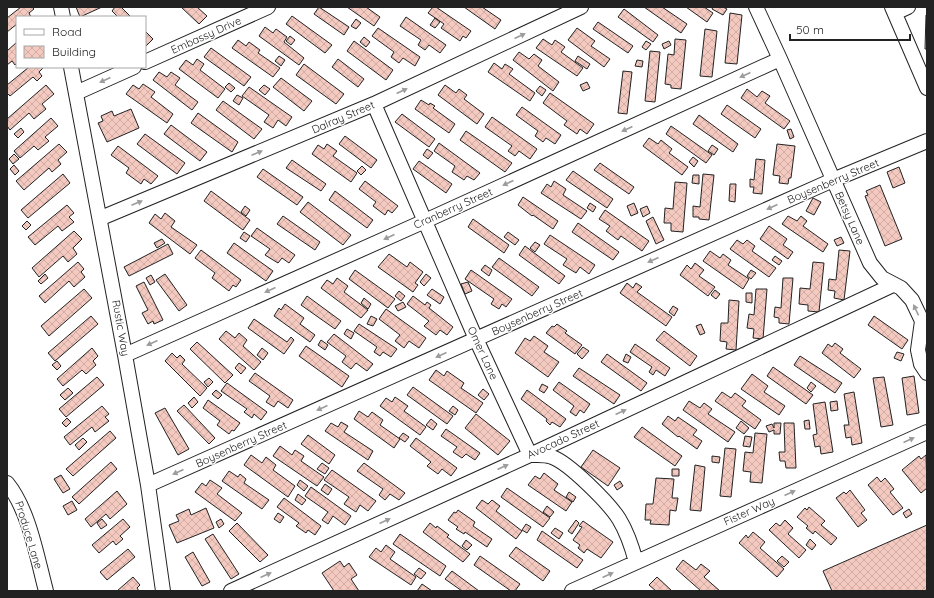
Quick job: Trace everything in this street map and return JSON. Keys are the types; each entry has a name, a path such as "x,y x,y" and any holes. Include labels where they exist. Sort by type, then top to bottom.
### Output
{"street":[{"name":"Embassy Drive","path":"146,62 268,7"},
{"name":"Dalray Street","path":"101,218 374,104 581,7"},
{"name":"Betsy Lane","path":"756,7 870,263 882,278 901,288 912,300 922,321 918,350 921,364 927,373"},
{"path":"908,7 894,10 927,88"},
{"name":"Cranberry Street","path":"125,355 425,221 780,59"},
{"name":"Rustic Way","path":"71,68 101,218 148,485 163,591"},
{"path":"76,93 132,68"},
{"name":"Omer Lane","path":"374,104 476,339 530,455"},
{"name":"Boysenberry Street","path":"148,485 833,180 927,141"},
{"name":"Avocado Street","path":"231,591 530,455 893,285"},
{"name":"Fister Way","path":"572,591 927,432"},
{"path":"530,455 551,457 559,461 589,485 605,501 619,518 630,539 636,562"},
{"name":"Produce Lane","path":"7,483 16,494 32,537 46,591"}],"building":[{"path":"21,7 32,7 34,9 29,13 30,16 16,16 16,25 7,32 7,18"},
{"path":"76,7 102,7 82,16 80,16"},
{"path":"115,7 121,7 130,16 117,16 112,11"},
{"path":"181,7 197,7 207,16 199,24"},
{"path":"319,7 349,27 344,35 314,14"},
{"path":"347,7 366,7 380,17 374,26"},
{"path":"433,7 436,7 471,31 466,38 463,36 460,41 441,28 444,24 428,13"},
{"path":"464,7 482,7 501,20 495,29"},
{"path":"644,7 662,7 687,24 681,33"},
{"path":"686,7 704,7 713,13 707,22"},
{"path":"713,7 723,7 727,9 723,15 712,9"},
{"path":"624,9 658,35 653,42 618,17"},
{"path":"730,13 742,15 737,64 725,63"},
{"path":"926,15 927,49 925,49"},
{"path":"292,16 332,45 325,53 286,24"},
{"path":"406,17 446,45 440,53 429,45 425,50 418,45 421,40 400,26"},
{"path":"435,18 440,22 435,28 430,25"},
{"path":"356,19 361,23 356,29 351,26"},
{"path":"598,22 633,46 628,53 593,29"},
{"path":"265,27 273,33 276,29 287,37 284,42 304,58 299,65 259,36"},
{"path":"378,28 420,57 415,66 403,58 399,63 391,57 394,52 372,36"},
{"path":"577,28 595,41 591,46 610,59 604,67 568,40"},
{"path":"705,29 717,31 712,77 700,76"},
{"path":"146,32 153,39 146,46"},
{"path":"290,36 295,40 291,45 286,41"},
{"path":"364,37 370,42 366,47 360,42"},
{"path":"543,39 552,45 555,40 565,47 561,52 583,68 577,76 536,48"},
{"path":"675,39 686,40 681,89 671,88 671,85 665,84 668,54 674,55"},
{"path":"238,40 246,46 249,42 260,50 258,53 280,68 273,77 232,48"},
{"path":"354,41 393,70 386,80 347,51"},
{"path":"646,41 651,44 646,50 642,47"},
{"path":"669,41 671,45 664,49 662,44"},
{"path":"16,43 15,65 12,61 7,65 7,51"},
{"path":"211,48 251,77 244,86 204,57"},
{"path":"650,51 660,52 655,102 645,101"},
{"path":"519,52 529,59 534,54 542,60 538,66 559,82 553,91 513,60"},
{"path":"279,56 285,60 281,66 275,61"},
{"path":"578,56 590,64 587,69 575,61"},
{"path":"197,59 204,64 200,70 225,89 218,98 179,69 186,60 193,65"},
{"path":"338,59 364,79 358,87 332,67"},
{"path":"637,60 643,61 642,67 635,66"},
{"path":"494,63 502,69 505,64 513,69 509,74 535,93 530,101 488,72"},
{"path":"304,64 344,94 336,104 296,75"},
{"path":"28,68 43,68 39,72 42,76 37,81 33,77 10,96 7,93 7,85"},
{"path":"623,71 632,72 627,114 618,113"},
{"path":"159,72 167,77 171,72 180,78 175,85 198,102 192,110 153,80"},
{"path":"281,78 312,101 304,111 273,87"},
{"path":"587,82 590,88 583,91 580,85"},
{"path":"229,83 235,88 231,92 225,87"},
{"path":"143,84 155,92 151,97 173,114 167,123 126,94 133,85 139,89"},
{"path":"46,85 54,94 42,104 46,109 34,119 29,113 10,130 7,126 7,119"},
{"path":"264,85 270,89 265,95 259,90"},
{"path":"445,85 456,93 459,89 467,95 464,99 484,114 477,124 438,95"},
{"path":"540,86 546,90 542,96 536,91"},
{"path":"249,87 292,117 286,126 278,120 273,128 264,122 269,115 242,96"},
{"path":"747,89 757,97 762,91 770,96 765,103 790,121 784,129 741,98"},
{"path":"550,93 594,124 587,134 580,129 577,134 564,125 567,121 543,103"},
{"path":"237,95 243,98 239,105 233,101"},
{"path":"421,100 429,105 430,103 435,106 433,108 455,124 449,133 415,109"},
{"path":"223,101 262,129 254,139 216,110"},
{"path":"727,105 761,129 755,138 721,114"},
{"path":"522,107 561,135 555,144 546,138 543,142 535,136 538,131 516,115"},
{"path":"131,109 139,128 107,142 98,123 103,121 101,116 112,111 114,116"},
{"path":"198,113 238,142 232,152 191,123"},
{"path":"402,114 435,139 429,147 395,122"},
{"path":"699,115 738,144 733,152 693,124"},
{"path":"492,117 537,149 530,159 519,151 515,156 508,151 512,146 485,127"},
{"path":"51,118 58,126 45,137 49,141 38,150 34,146 20,158 14,151"},
{"path":"171,125 207,152 200,161 164,134"},
{"path":"671,126 712,155 706,163 666,134"},
{"path":"21,128 24,132 18,138 14,134"},
{"path":"791,129 794,137 790,139 787,130"},
{"path":"466,131 512,163 505,172 460,140"},
{"path":"145,134 185,163 177,174 137,144"},
{"path":"345,136 377,160 371,168 339,144"},
{"path":"649,138 658,144 661,140 672,149 669,153 688,167 682,175 643,146"},
{"path":"439,143 480,173 474,180 467,176 464,180 452,172 455,166 434,151"},
{"path":"59,144 67,152 58,160 61,164 52,172 49,168 24,190 16,181"},
{"path":"327,144 337,151 333,156 357,173 351,182 312,154 318,145 324,149"},
{"path":"777,144 795,146 791,178 789,178 788,184 779,183 780,176 773,175"},
{"path":"712,145 718,149 714,155 708,151"},
{"path":"118,146 158,176 151,184 144,179 141,184 126,173 129,168 111,155"},
{"path":"427,149 433,153 428,159 423,155"},
{"path":"14,154 19,159 13,164 9,159"},
{"path":"693,157 698,161 694,167 689,162"},
{"path":"756,159 765,160 762,194 753,193 754,187 750,187 750,179 754,180"},
{"path":"292,160 326,184 321,191 286,168"},
{"path":"419,161 452,184 446,193 413,169"},
{"path":"600,163 634,187 629,194 594,170"},
{"path":"14,165 19,171 15,175 10,169"},
{"path":"362,166 366,170 361,175 357,171"},
{"path":"899,167 905,183 893,188 887,172"},
{"path":"263,169 303,197 297,205 257,177"},
{"path":"573,171 613,199 607,208 566,180"},
{"path":"63,174 70,183 28,218 21,210"},
{"path":"703,174 714,175 709,220 693,217 693,206 700,207"},
{"path":"693,175 699,175 699,184 692,183"},
{"path":"365,181 398,206 392,213 388,210 385,215 373,206 376,202 359,189"},
{"path":"554,181 566,189 563,195 587,211 581,219 541,193 547,184 551,187"},
{"path":"675,182 687,183 683,232 671,231 671,223 664,223 665,208 673,209"},
{"path":"730,184 736,184 735,202 729,201"},
{"path":"880,185 902,239 885,246 865,196 868,195 866,191"},
{"path":"211,191 250,220 243,230 204,201"},
{"path":"335,191 373,220 367,228 329,200"},
{"path":"523,197 558,221 553,229 518,205"},
{"path":"813,198 821,202 814,215 806,211"},
{"path":"308,202 351,235 343,245 300,212"},
{"path":"590,203 596,207 593,212 587,208"},
{"path":"634,203 638,213 631,216 627,206"},
{"path":"67,205 74,213 69,217 74,222 62,231 58,226 35,245 28,237"},
{"path":"245,206 250,210 246,216 241,212"},
{"path":"647,206 650,213 643,217 640,209"},
{"path":"605,210 649,241 642,251 621,236 618,240 606,231 610,226 599,219"},
{"path":"165,213 175,221 171,227 197,245 190,254 149,223 155,214 161,219"},
{"path":"283,216 320,242 315,250 277,224"},
{"path":"788,216 797,221 801,216 807,221 803,226 828,244 823,252 782,224"},
{"path":"653,217 664,240 656,244 646,221"},
{"path":"473,219 509,245 504,253 468,227"},
{"path":"27,221 31,225 26,230 22,226"},
{"path":"578,223 619,252 613,260 572,232"},
{"path":"769,226 787,239 783,245 793,252 788,259 760,239"},
{"path":"257,228 295,255 289,263 282,258 278,263 265,255 270,249 251,236"},
{"path":"74,231 82,239 73,248 77,254 68,262 63,256 39,277 32,268"},
{"path":"244,232 250,236 246,242 240,238"},
{"path":"508,232 519,240 515,245 504,237"},
{"path":"550,235 595,265 589,274 580,267 576,273 563,265 567,259 544,244"},
{"path":"841,237 844,243 837,246 834,240"},
{"path":"162,239 165,243 157,248 154,243"},
{"path":"737,240 743,244 747,240 755,246 752,251 776,268 769,277 730,249"},
{"path":"535,242 540,245 535,252 530,248"},
{"path":"234,243 273,271 266,281 227,253"},
{"path":"168,244 173,254 129,276 124,267"},
{"path":"525,246 565,276 559,284 519,255"},
{"path":"201,250 241,280 236,287 233,285 229,291 212,278 215,273 195,258"},
{"path":"839,250 850,251 844,300 834,298 835,291 828,290 829,279 836,280"},
{"path":"710,251 720,258 723,254 731,260 728,265 749,279 743,289 703,261"},
{"path":"389,254 407,267 410,262 423,272 415,283 418,285 413,292 378,267"},
{"path":"775,256 782,261 779,265 772,260"},
{"path":"499,258 539,287 532,296 492,267"},
{"path":"78,262 84,269 81,272 85,277 74,287 69,281 45,303 39,296"},
{"path":"813,262 824,263 819,312 808,311 808,305 799,304 800,288 810,289"},
{"path":"695,263 704,270 699,276 715,287 708,296 680,275 687,265 691,269"},
{"path":"485,265 492,270 489,276 481,270"},
{"path":"355,270 395,299 388,308 349,279"},
{"path":"471,270 512,299 506,307 502,304 499,309 491,304 494,299 465,279"},
{"path":"751,270 756,273 751,279 747,276"},
{"path":"45,274 48,278 41,284 38,281"},
{"path":"165,274 187,305 179,311 156,280"},
{"path":"426,274 431,278 424,286 420,282"},
{"path":"151,275 155,282 150,285 146,278"},
{"path":"337,278 348,286 344,292 368,310 361,318 321,288 327,280 333,284"},
{"path":"783,278 793,278 789,324 779,323 779,318 774,317 775,307 781,308"},
{"path":"144,282 163,320 154,324 153,321 148,324 142,313 148,310 136,286"},
{"path":"468,282 472,291 465,294 461,284"},
{"path":"627,283 633,288 636,283 642,287 637,292 672,317 666,326 620,293"},
{"path":"84,289 92,298 49,336 41,326"},
{"path":"432,289 444,297 440,304 427,295"},
{"path":"756,289 767,289 763,339 753,338 754,329 747,328 749,314 754,315"},
{"path":"715,290 720,294 716,299 711,295"},
{"path":"399,291 405,296 401,301 395,296"},
{"path":"746,293 752,293 752,303 746,302"},
{"path":"307,296 341,321 335,329 301,305"},
{"path":"413,296 425,305 427,302 431,305 429,308 453,327 447,335 440,330 436,335 424,326 429,321 407,304"},
{"path":"364,298 371,304 368,309 361,303"},
{"path":"729,300 739,301 736,350 726,349 727,342 720,341 721,323 728,323"},
{"path":"403,302 406,307 398,311 395,306"},
{"path":"285,304 304,318 300,324 315,335 310,342 274,316 279,308 281,310"},
{"path":"673,306 678,309 674,316 669,312"},
{"path":"386,309 426,338 419,348 409,341 404,348 395,341 400,335 379,319"},
{"path":"91,316 98,324 55,361 48,353"},
{"path":"371,316 377,319 373,326 367,324"},
{"path":"874,316 908,340 902,349 868,325"},
{"path":"254,319 287,342 291,337 294,340 284,354 248,328"},
{"path":"359,324 397,349 391,357 383,352 380,356 374,352 377,347 354,331"},
{"path":"557,324 567,331 565,333 582,345 575,354 546,333 552,326 554,327"},
{"path":"701,324 705,333 700,335 696,326"},
{"path":"347,329 354,333 351,339 344,334"},
{"path":"226,331 235,338 239,333 247,340 243,346 261,362 254,370 219,339"},
{"path":"664,331 697,356 690,366 656,340"},
{"path":"334,334 373,364 367,371 356,363 351,369 342,362 346,356 327,342"},
{"path":"534,336 548,346 544,352 559,362 548,377 515,353 525,338 530,341"},
{"path":"321,340 328,345 325,350 318,345"},
{"path":"197,342 233,375 225,383 190,349"},
{"path":"835,343 843,349 840,353 861,369 854,378 822,353 828,344 832,347"},
{"path":"635,344 670,368 665,376 656,370 653,375 649,372 652,367 630,352"},
{"path":"306,346 349,376 342,387 299,356"},
{"path":"583,347 589,351 582,359 577,354"},
{"path":"92,348 98,356 93,361 96,365 86,374 82,370 63,386 57,379"},
{"path":"262,348 268,353 263,360 257,355"},
{"path":"897,352 904,354 901,361 894,358"},
{"path":"172,353 177,358 180,355 185,360 182,364 207,388 200,396 165,361"},
{"path":"607,354 647,383 641,391 601,362"},
{"path":"626,354 631,357 628,363 623,361"},
{"path":"800,356 842,383 835,393 794,365"},
{"path":"57,361 61,366 57,370 52,365"},
{"path":"239,363 246,368 241,374 235,368"},
{"path":"773,367 813,395 806,404 767,376"},
{"path":"579,368 620,395 614,404 573,376"},
{"path":"436,370 444,376 447,371 464,383 461,388 483,403 476,413 429,380"},
{"path":"255,373 293,400 288,408 278,401 274,407 266,402 270,396 249,381"},
{"path":"752,374 768,386 764,392 785,406 779,415 741,389"},
{"path":"914,376 919,413 907,415 902,378"},
{"path":"97,377 104,385 66,417 59,409"},
{"path":"884,377 893,425 881,427 873,378"},
{"path":"209,378 213,382 208,387 204,382"},
{"path":"559,382 590,404 584,413 580,410 576,416 570,412 574,406 553,390"},
{"path":"811,382 816,386 811,392 807,388"},
{"path":"227,383 267,412 261,420 254,414 252,418 244,412 247,409 221,391"},
{"path":"542,384 548,387 544,393 539,390"},
{"path":"413,387 453,416 447,424 407,395"},
{"path":"68,388 73,393 65,400 60,395"},
{"path":"483,389 489,394 484,400 478,395"},
{"path":"216,390 222,395 218,399 212,394"},
{"path":"527,390 566,419 560,427 552,422 550,425 546,421 547,419 521,399"},
{"path":"722,392 731,398 735,393 746,401 742,406 761,420 755,429 715,401"},
{"path":"854,392 862,443 852,445 851,437 846,438 844,425 849,425 844,394"},
{"path":"194,397 198,402 192,408 188,403"},
{"path":"395,397 408,406 404,411 426,427 420,435 380,406 386,398 392,402"},
{"path":"208,400 240,423 234,431 232,430 229,434 217,425 220,421 203,408"},
{"path":"689,401 700,408 704,403 712,409 708,414 735,432 728,442 683,410"},
{"path":"837,401 838,410 831,411 830,402"},
{"path":"825,402 833,452 821,454 820,446 815,447 813,435 817,434 813,404"},
{"path":"184,405 215,438 209,444 177,411"},
{"path":"102,406 109,414 105,417 109,421 95,432 92,427 70,445 64,437"},
{"path":"453,406 458,410 455,415 449,411"},
{"path":"165,408 189,449 178,455 155,413"},
{"path":"359,411 368,417 372,412 383,420 380,425 400,439 394,448 354,419"},
{"path":"476,414 510,441 498,455 465,428"},
{"path":"668,416 675,421 678,417 697,430 693,435 702,441 697,449 679,436 678,437 662,424"},
{"path":"67,418 71,422 66,427 62,423"},
{"path":"431,419 437,424 433,430 426,425"},
{"path":"809,420 810,429 805,429 804,421"},
{"path":"741,421 749,428 744,434 736,428"},
{"path":"341,422 348,426 344,432 373,451 368,460 325,431 331,423 338,427"},
{"path":"774,423 781,423 780,434 774,434 774,430 769,432 766,426 772,424 774,428"},
{"path":"784,423 794,423 796,468 786,468 785,461 780,461 779,452 785,452"},
{"path":"642,427 682,456 675,466 634,437"},
{"path":"446,429 480,453 475,460 466,454 462,458 453,452 457,447 441,436"},
{"path":"110,431 116,438 73,476 66,469"},
{"path":"403,433 409,437 405,442 399,438"},
{"path":"755,433 767,434 762,483 750,482 751,472 743,471 745,452 753,453"},
{"path":"308,435 335,455 329,464 301,444"},
{"path":"745,436 752,437 750,447 743,446"},
{"path":"83,438 87,442 79,450 75,445"},
{"path":"416,438 457,468 451,476 442,469 438,474 427,466 431,462 410,446"},
{"path":"280,446 292,455 295,450 304,456 301,461 324,477 317,486 273,456"},
{"path":"725,448 736,449 731,497 720,496"},
{"path":"593,450 620,468 608,486 581,467"},
{"path":"251,455 262,463 266,457 276,465 273,470 295,486 288,497 244,465"},
{"path":"926,455 927,488 921,493 902,470 919,456 921,459"},
{"path":"712,456 720,457 719,463 712,462"},
{"path":"111,462 117,469 79,504 72,497"},
{"path":"322,463 329,468 325,474 317,469"},
{"path":"364,463 405,493 399,500 390,494 385,500 379,495 383,489 357,471"},
{"path":"695,465 705,467 701,511 690,510"},
{"path":"672,469 679,469 679,476 672,476"},
{"path":"332,470 376,501 368,511 360,505 356,512 344,504 349,497 324,480"},
{"path":"229,471 238,477 240,474 246,479 244,483 269,500 262,509 222,481"},
{"path":"544,473 558,484 554,490 572,502 566,511 528,485 535,476 540,479"},
{"path":"61,475 70,489 63,493 54,479"},
{"path":"877,477 881,482 885,478 894,489 890,492 903,508 893,515 868,485"},
{"path":"656,478 674,479 672,498 678,498 676,511 670,510 669,525 650,524 651,520 645,520 646,504 653,504"},
{"path":"210,480 222,488 217,494 242,513 235,521 195,492 202,483 206,486"},
{"path":"300,480 308,486 304,491 297,485"},
{"path":"620,481 623,486 617,490 614,485"},
{"path":"325,484 332,489 328,495 321,490"},
{"path":"311,487 351,516 345,525 333,516 328,524 322,520 328,512 305,496"},
{"path":"507,488 550,518 543,527 501,497"},
{"path":"850,490 865,510 861,513 867,520 858,527 836,498 844,492 846,494"},
{"path":"117,491 127,504 110,519 106,514 91,527 85,519"},
{"path":"569,492 576,497 573,502 566,497"},
{"path":"298,494 306,500 302,505 295,500"},
{"path":"284,498 321,526 315,535 308,530 306,533 296,526 299,523 277,507"},
{"path":"482,500 488,504 492,500 500,506 496,511 522,531 516,539 476,508"},
{"path":"72,501 77,510 68,515 63,506"},
{"path":"547,506 554,512 550,517 543,512"},
{"path":"809,507 825,521 821,525 837,538 831,545 815,531 813,534 806,528 808,526 797,517 805,508 807,510"},
{"path":"206,508 214,528 177,543 169,525 179,521 176,515 189,509 191,515"},
{"path":"909,509 912,514 906,518 903,513"},
{"path":"458,510 475,522 473,526 492,539 487,547 465,532 464,534 456,529 458,527 448,520 454,512 456,513"},
{"path":"278,513 284,517 280,523 274,519"},
{"path":"102,519 107,525 101,529 97,523"},
{"path":"123,519 130,527 120,536 123,539 116,545 113,541 99,553 92,545"},
{"path":"221,519 224,524 219,528 216,522"},
{"path":"576,520 579,523 572,534 568,531"},
{"path":"785,520 793,528 788,534 806,550 799,558 769,530 776,523 780,526"},
{"path":"583,521 613,542 601,558 587,549 584,553 578,548 580,545 573,540 582,527 579,526"},
{"path":"237,523 268,555 260,562 229,531"},
{"path":"430,523 436,528 437,526 449,535 447,537 470,554 463,562 423,532"},
{"path":"526,524 531,527 527,533 522,530"},
{"path":"927,525 927,591 832,591 823,571"},
{"path":"555,528 563,533 559,539 551,533"},
{"path":"542,531 583,560 577,568 537,540"},
{"path":"753,532 765,542 760,548 784,569 777,577 739,543 746,535 748,538"},
{"path":"213,534 239,574 231,579 205,539"},
{"path":"400,534 446,566 440,576 393,544"},
{"path":"810,539 816,545 812,550 806,545"},
{"path":"466,540 472,545 467,550 462,546"},
{"path":"386,545 395,552 390,559 416,577 411,585 369,557 376,548 381,552"},
{"path":"516,547 550,571 543,581 509,556"},
{"path":"128,549 135,557 107,580 100,572"},
{"path":"193,552 210,582 202,586 185,557"},
{"path":"480,556 520,584 515,591 511,591 474,565"},
{"path":"782,556 789,562 784,567 777,561"},
{"path":"683,560 696,570 701,564 710,571 704,577 720,591 701,591 676,569"},
{"path":"340,561 344,567 349,563 357,575 351,579 359,591 334,591 322,573"},
{"path":"419,568 426,573 421,579 414,574"},
{"path":"452,571 479,591 462,591 445,579"},
{"path":"133,577 140,585 137,588 139,591 117,591"},
{"path":"657,577 672,591 656,591 649,585"},
{"path":"422,584 432,591 417,591"}]}
